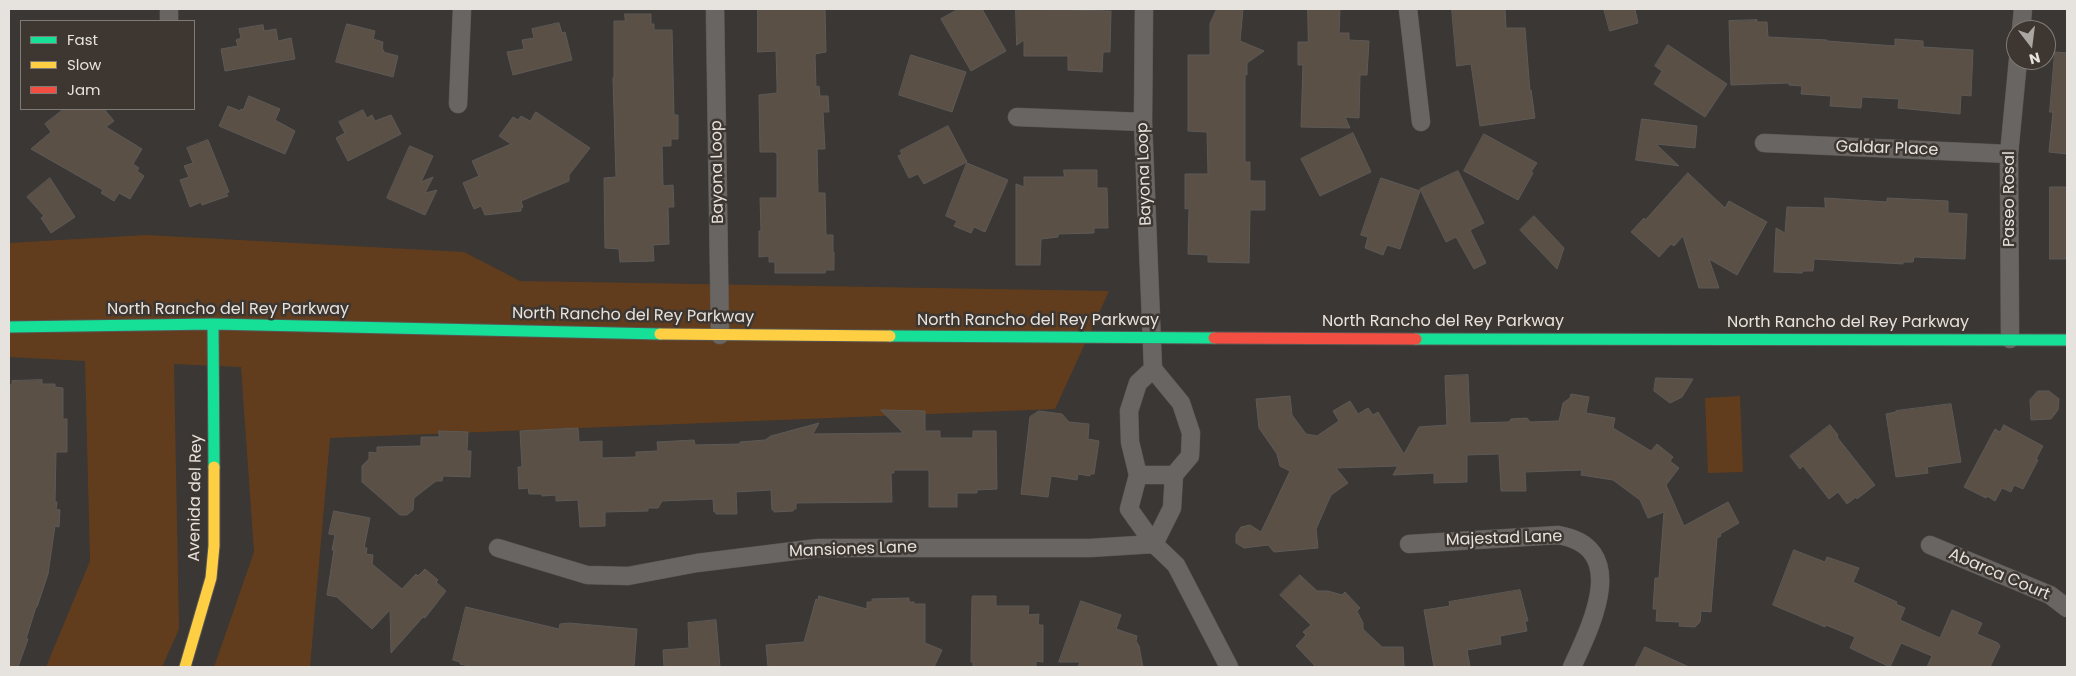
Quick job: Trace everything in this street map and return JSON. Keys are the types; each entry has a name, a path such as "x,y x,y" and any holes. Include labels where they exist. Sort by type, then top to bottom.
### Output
{"street":[{"path":"458,104 462,9"},
{"name":"Bayona Loop","path":"715,9 720,334"},
{"name":"Bayona Loop","path":"1144,9 1143,122 1153,369"},
{"path":"1408,9 1421,122"},
{"name":"Paseo Rosal","path":"2010,339 2010,154 2017,70"},
{"path":"1016,116 1143,122"},
{"name":"Galdar Place","path":"1764,143 2010,154"},
{"name":"North Rancho del Rey Parkway","path":"9,327 213,324 720,334 1152,338 2067,340"},
{"name":"Avenida del Rey","path":"185,667 211,578 214,546 213,324"},
{"path":"1154,544 1172,508 1174,475 1190,456 1191,433 1181,403 1153,369 1138,383 1130,412 1130,442 1138,475 1129,509 1154,544 1176,565 1229,667"},
{"path":"1138,475 1174,475"},
{"name":"Majestad Lane","path":"1409,544 1558,535 1579,541 1595,556 1601,575 1594,618 1572,667"},
{"name":"Mansiones Lane","path":"498,548 587,575 628,576 697,563 818,548 1090,548 1154,544"},
{"name":"Abarca Court","path":"1930,545 2050,594 2067,608"}],"shaded area":[{"path":"146,235 464,252 520,281 1109,291 1055,409 330,438 310,667 214,667 254,552 241,367 174,364 179,629 162,667 46,667 90,561 85,361 9,357 9,243"},
{"path":"1740,396 1743,472 1708,473 1705,398"}],"building":[{"path":"758,9 825,9 826,52 815,54 816,87 819,86 820,96 828,96 829,112 823,112 825,149 817,149 818,193 825,193 826,235 833,235 834,270 826,270 825,273 775,273 775,262 769,262 769,256 759,257 759,231 761,231 760,198 777,198 777,154 775,152 760,152 759,95 777,93 777,85 776,51 758,52"},
{"path":"959,9 982,9 1006,51 971,71 941,19"},
{"path":"1016,9 1111,11 1110,52 1103,52 1102,72 1068,70 1068,56 1024,56 1024,40 1017,45"},
{"path":"1217,9 1243,9 1240,41 1264,51 1247,63 1247,75 1245,74 1245,162 1250,162 1250,181 1265,181 1265,210 1250,210 1249,263 1208,262 1208,255 1188,254 1189,208 1185,209 1185,174 1208,174 1207,132 1188,131 1188,55 1210,55 1210,24"},
{"path":"1308,9 1340,9 1339,33 1349,33 1349,40 1369,41 1367,75 1360,75 1359,118 1345,117 1350,128 1301,127 1303,65 1298,65 1298,42 1308,42"},
{"path":"1452,9 1505,9 1506,28 1525,28 1530,91 1535,118 1480,126 1471,64 1457,66"},
{"path":"1604,9 1635,9 1638,23 1610,31"},
{"path":"625,14 651,14 651,24 654,24 654,30 672,30 674,115 678,115 678,139 671,139 671,146 662,146 663,186 673,185 674,207 668,207 669,244 653,245 654,261 620,262 619,249 605,248 604,178 616,177 613,78 614,21 625,21"},
{"path":"1757,20 1757,22 1767,22 1768,37 1895,46 1895,39 1923,41 1923,47 1973,50 1971,96 1961,95 1960,114 1898,108 1899,99 1862,97 1861,108 1830,106 1831,96 1801,94 1802,86 1789,85 1789,83 1731,85 1729,21"},
{"path":"559,23 562,33 565,32 572,60 513,75 507,52 524,49 522,40 534,38 532,29"},
{"path":"347,24 375,31 373,39 383,42 383,52 398,56 393,77 336,62"},
{"path":"263,25 264,31 276,29 278,41 291,38 295,59 225,71 221,49 238,46 236,40 241,38 239,29"},
{"path":"1668,45 1727,84 1705,117 1654,84 1662,71 1655,66"},
{"path":"2056,52 2067,53 2067,154 2049,152 2053,112 2050,112 2054,70 2056,70"},
{"path":"911,55 966,72 952,112 899,95"},
{"path":"249,96 280,109 275,120 295,131 285,154 219,126 228,106 240,111 241,109 243,110"},
{"path":"63,110 105,110 114,121 106,127 142,149 133,164 139,168 137,171 144,176 130,199 119,193 114,201 101,193 103,190 31,149 51,132 45,124"},
{"path":"363,110 367,118 372,115 375,121 391,115 401,134 348,161 336,138 345,133 339,122"},
{"path":"536,112 590,148 569,175 569,181 521,201 523,207 521,211 485,215 481,206 474,209 463,183 479,176 472,161 511,144 499,136 513,117 518,120 521,116 530,121"},
{"path":"1642,119 1697,126 1695,148 1656,144 1679,166 1636,160"},
{"path":"948,126 967,162 924,184 918,174 909,178 898,156 902,154 900,151"},
{"path":"1353,133 1371,172 1320,196 1301,159"},
{"path":"1484,134 1537,163 1518,200 1464,171"},
{"path":"208,140 229,192 226,193 228,196 202,205 201,202 190,207 180,180 189,177 184,166 193,163 187,148"},
{"path":"410,146 433,156 421,182 433,177 425,193 437,190 425,215 387,198"},
{"path":"967,163 1008,180 985,232 974,227 971,233 954,226 957,221 946,216"},
{"path":"1064,170 1097,170 1097,188 1107,188 1108,228 1094,228 1094,233 1058,234 1058,237 1041,239 1040,265 1016,265 1016,184 1024,187 1024,177 1064,177"},
{"path":"1458,171 1484,223 1470,230 1486,263 1474,269 1456,237 1446,242 1420,189"},
{"path":"1688,173 1725,208 1729,201 1767,222 1737,275 1709,259 1719,288 1699,288 1683,236 1674,246 1671,244 1659,257 1631,232 1644,218 1645,220"},
{"path":"50,178 75,217 51,233 41,218 44,216 27,197"},
{"path":"1381,178 1420,191 1400,249 1387,245 1383,255 1365,248 1368,237 1361,235"},
{"path":"2050,187 2067,187 2067,259 2050,259"},
{"path":"1825,198 1887,202 1887,198 1948,201 1948,213 1967,214 1965,259 1914,257 1913,262 1903,262 1903,264 1814,259 1813,271 1803,271 1802,273 1774,272 1776,228 1785,233 1787,207 1825,208"},
{"path":"1534,216 1564,248 1557,269 1520,230"},
{"path":"1468,375 1470,423 1509,422 1511,419 1527,418 1530,422 1559,421 1563,403 1570,398 1571,394 1589,397 1586,413 1615,418 1613,428 1651,451 1657,444 1673,457 1670,461 1679,468 1666,485 1684,526 1728,502 1739,523 1720,534 1721,536 1717,538 1711,612 1701,611 1700,622 1695,627 1679,626 1680,622 1656,621 1657,609 1653,609 1655,578 1659,578 1664,512 1648,518 1640,500 1613,480 1581,475 1582,470 1525,472 1526,491 1501,491 1499,454 1467,455 1467,482 1434,483 1434,473 1393,475 1398,466 1336,468 1348,483 1331,495 1316,529 1318,548 1274,552 1268,545 1244,548 1236,543 1236,534 1241,527 1250,525 1261,532 1290,471 1280,466 1277,454 1259,428 1256,399 1290,396 1292,415 1306,434 1317,436 1339,421 1333,411 1350,401 1358,414 1368,408 1373,415 1378,412 1404,454 1419,427 1447,425 1445,376"},
{"path":"1656,378 1693,379 1682,397 1670,403 1654,391"},
{"path":"42,380 42,384 55,384 55,387 63,388 63,419 67,419 67,452 56,452 55,502 57,502 56,509 60,510 59,527 55,526 48,574 18,667 9,667 9,385 12,385 12,381"},
{"path":"2038,391 2049,391 2059,399 2058,410 2051,419 2031,420 2030,400"},
{"path":"1951,404 1961,462 1927,467 1928,473 1896,477 1886,414"},
{"path":"881,410 925,411 925,431 940,431 940,438 973,438 973,431 996,431 997,489 977,490 977,493 957,493 957,507 929,507 929,470 894,470 894,473 891,473 892,502 796,503 796,509 793,511 774,512 772,510 771,490 736,492 737,514 716,514 714,512 713,499 662,501 658,508 648,508 648,511 605,512 605,526 580,527 578,500 556,501 556,495 542,496 542,494 529,494 528,488 519,489 518,467 522,467 520,431 578,428 579,442 602,441 602,458 636,457 636,452 658,451 657,442 694,440 695,445 740,444 740,442 765,440 771,436 819,423 813,434 903,433"},
{"path":"1039,411 1062,414 1069,422 1089,424 1088,439 1099,441 1094,474 1090,474 1090,476 1078,474 1077,480 1051,476 1048,497 1021,494 1030,417"},
{"path":"1830,425 1838,435 1837,437 1875,485 1847,504 1838,492 1829,499 1803,466 1800,469 1790,456"},
{"path":"2004,425 2043,446 2023,489 2014,485 2011,492 2002,488 1995,501 1964,487 1995,429 2000,432"},
{"path":"439,431 468,432 467,451 471,451 470,477 443,476 442,481 436,481 414,498 413,510 407,515 400,515 362,482 362,466 369,459 369,452 377,453 377,447 421,446 421,437 439,437"},
{"path":"334,511 370,518 364,548 367,548 366,554 373,555 372,564 402,589 416,574 418,576 425,569 438,580 436,582 446,591 425,618 423,617 391,653 390,610 372,629 337,597 327,595 334,550 332,550 335,535 329,534"},
{"path":"1794,550 1825,562 1827,557 1859,568 1853,582 1897,602 1896,604 1905,608 1900,620 1940,638 1952,610 1982,623 1977,634 1998,643 2000,646 1990,667 1927,667 1932,656 1901,643 1890,667 1850,648 1855,637 1826,625 1825,627 1773,605"},
{"path":"1300,575 1317,591 1328,591 1342,595 1345,592 1360,608 1357,611 1363,623 1363,629 1382,647 1403,647 1404,667 1316,667 1296,646 1306,635 1303,632 1311,625 1280,595"},
{"path":"1520,590 1528,621 1525,621 1527,631 1500,636 1501,644 1467,650 1470,667 1434,667 1424,610 1450,606 1449,602"},
{"path":"819,596 867,609 867,602 872,602 872,599 909,598 909,602 914,602 914,604 925,604 925,643 942,650 934,667 768,667 766,645 804,642 816,599 818,600"},
{"path":"973,596 996,596 996,606 1029,606 1028,615 1039,614 1038,625 1043,625 1043,662 1036,661 1036,667 973,667 973,662 971,662"},
{"path":"1081,601 1121,615 1116,629 1137,636 1136,641 1139,646 1143,667 1078,667 1080,662 1059,662"},
{"path":"466,607 559,629 560,624 569,623 637,629 634,667 474,667 460,664 460,662 453,660"},
{"path":"716,620 720,667 664,667 663,650 689,648 688,623"},
{"path":"1645,647 1689,667 1635,667"}],"traffic: fast":[{"path":"9,327 213,324 660,334"},
{"path":"213,324 214,467"},
{"path":"890,336 1214,338"},
{"path":"1416,339 2067,340"}],"traffic: slow":[{"path":"660,334 890,336"},
{"path":"185,667 211,578 214,546 214,467"}],"traffic: jam":[{"path":"1214,338 1416,339"}]}
